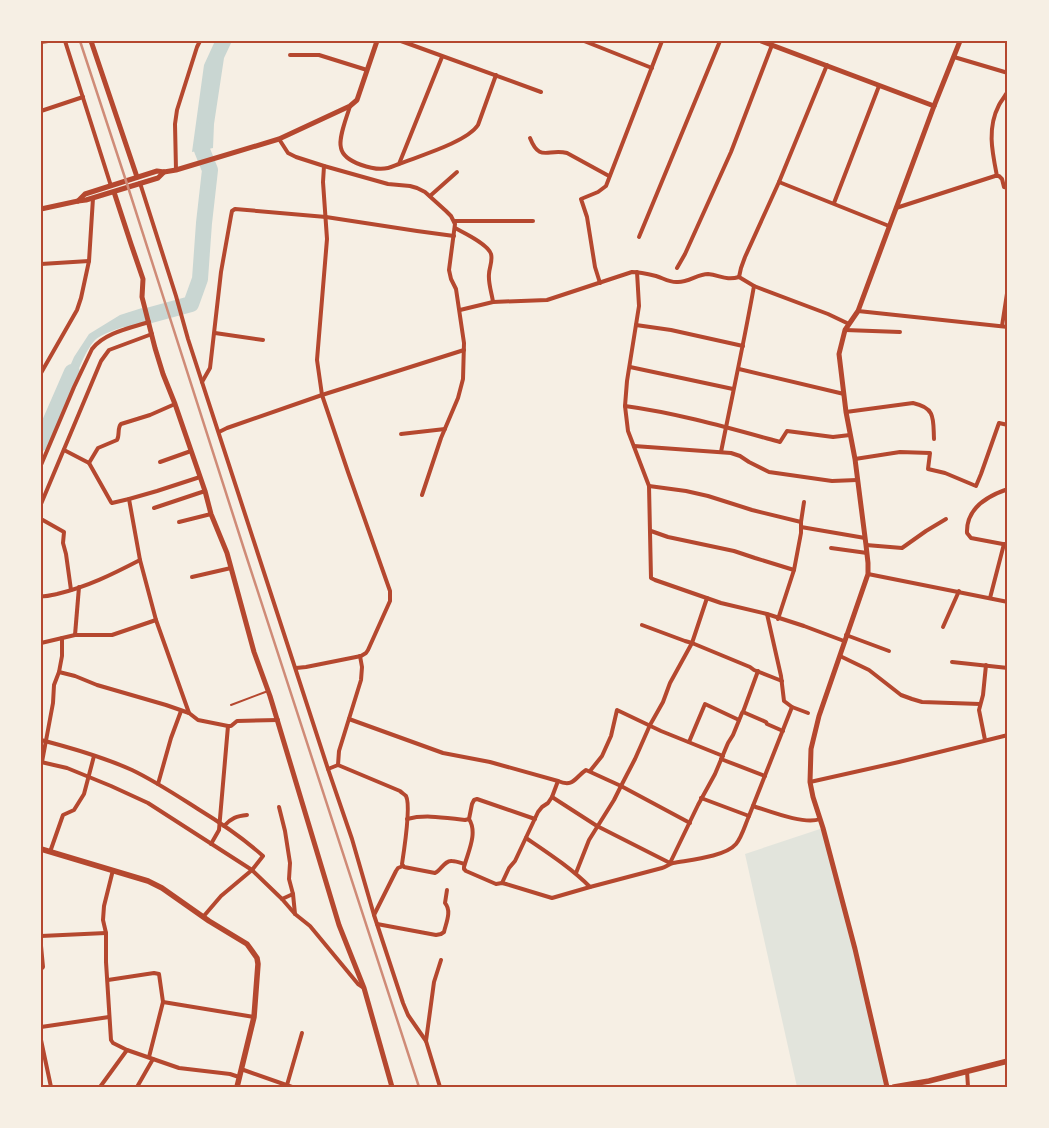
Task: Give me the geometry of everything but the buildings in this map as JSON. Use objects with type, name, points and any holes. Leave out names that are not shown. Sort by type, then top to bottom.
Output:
[{"type":"main road","points":[[41,849],[148,881],[162,888],[203,917],[247,944],[257,958],[258,964],[254,1017],[236,1087]]},
{"type":"main road","points":[[894,1087],[929,1084],[966,1071],[1008,1061]]},
{"type":"street","points":[[41,42],[48,41]]},
{"type":"street","points":[[65,41],[111,186]]},
{"type":"street","points":[[91,41],[137,177]]},
{"type":"street","points":[[176,170],[175,124],[177,110],[200,41]]},
{"type":"street","points":[[78,201],[85,194],[137,177],[157,171],[176,170],[279,139],[350,106],[357,100],[377,41]]},
{"type":"street","points":[[401,41],[541,92]]},
{"type":"street","points":[[584,41],[652,68]]},
{"type":"street","points":[[600,282],[595,267],[587,217],[581,200],[606,186],[662,41]]},
{"type":"street","points":[[639,237],[720,41]]},
{"type":"street","points":[[761,41],[934,106]]},
{"type":"street","points":[[887,1087],[855,950],[813,797],[810,782],[810,760],[819,716],[868,574],[855,459],[842,394],[839,354],[845,330],[858,311],[960,41]]},
{"type":"street","points":[[677,268],[688,248],[731,152],[772,46]]},
{"type":"street","points":[[290,55],[319,55],[366,70]]},
{"type":"street","points":[[399,164],[442,57]]},
{"type":"street","points":[[954,57],[1008,73]]},
{"type":"street","points":[[739,278],[745,257],[779,182],[827,65]]},
{"type":"street","points":[[350,106],[342,137],[341,148],[344,154],[357,163],[377,169],[388,168],[448,144],[474,130],[478,125],[496,75]]},
{"type":"street","points":[[834,203],[879,86]]},
{"type":"street","points":[[997,176],[990,140],[992,124],[999,105],[1006,94]]},
{"type":"street","points":[[41,111],[83,98]]},
{"type":"street","points":[[530,138],[537,151],[543,154],[567,153],[609,178]]},
{"type":"street","points":[[279,139],[288,153],[296,157],[388,184],[410,186],[425,192],[454,221],[455,228],[449,270],[456,289],[460,310],[464,350],[463,379],[458,398],[422,495]]},
{"type":"street","points":[[296,668],[306,668],[366,653],[390,601],[390,592],[322,395],[317,360],[328,239],[323,182],[324,166]]},
{"type":"street","points":[[41,209],[114,192],[158,178],[164,172]]},
{"type":"street","points":[[430,196],[457,172]]},
{"type":"street","points":[[896,208],[997,176],[1002,179],[1004,187],[1008,188]]},
{"type":"street","points":[[779,182],[890,226]]},
{"type":"street","points":[[140,183],[188,339],[352,839],[374,915],[403,1003],[408,1015],[426,1041],[440,1087]]},
{"type":"street","points":[[114,192],[143,280],[142,292],[145,307],[163,374],[175,404],[211,514],[227,553],[254,652],[278,720],[340,925],[364,988],[392,1087]]},
{"type":"street","points":[[41,373],[77,310],[89,261],[93,198]]},
{"type":"street","points":[[202,382],[210,368],[221,272],[232,211],[238,208],[326,217],[454,236]]},
{"type":"street","points":[[454,221],[533,221]]},
{"type":"street","points":[[455,228],[471,237],[491,254],[489,277],[493,302]]},
{"type":"street","points":[[41,264],[89,261]]},
{"type":"street","points":[[460,310],[493,302],[546,300],[632,272],[657,276],[676,283],[704,274],[727,279],[739,278],[754,286],[849,324]]},
{"type":"street","points":[[637,272],[639,302],[625,406],[628,431],[649,486],[651,578],[721,603],[767,614],[844,642]]},
{"type":"street","points":[[721,452],[754,286]]},
{"type":"street","points":[[1002,326],[1008,287]]},
{"type":"street","points":[[858,311],[1008,327]]},
{"type":"street","points":[[41,465],[92,349],[105,337],[149,321]]},
{"type":"street","points":[[636,325],[680,332],[743,346]]},
{"type":"street","points":[[845,330],[900,332]]},
{"type":"street","points":[[214,333],[263,340]]},
{"type":"street","points":[[41,504],[101,361],[111,348],[152,334]]},
{"type":"street","points":[[219,432],[322,395],[464,350]]},
{"type":"street","points":[[630,367],[733,389]]},
{"type":"street","points":[[739,369],[842,394]]},
{"type":"street","points":[[846,412],[913,402],[920,404],[931,412],[933,416],[934,439]]},
{"type":"street","points":[[89,463],[98,448],[117,440],[121,424],[175,404]]},
{"type":"street","points":[[625,406],[726,427],[780,442],[787,431],[833,437],[849,436]]},
{"type":"street","points":[[855,459],[900,452],[930,453],[928,469],[945,473],[976,486],[999,423],[1008,425]]},
{"type":"street","points":[[401,434],[445,429]]},
{"type":"street","points":[[634,446],[731,453],[760,468],[780,474],[832,481],[857,480]]},
{"type":"street","points":[[64,450],[89,463],[109,501],[112,503],[200,477]]},
{"type":"street","points":[[160,462],[191,451]]},
{"type":"street","points":[[649,486],[708,496],[801,522]]},
{"type":"street","points":[[990,598],[1006,544],[971,538],[966,533],[966,526],[973,511],[980,502],[1008,490]]},
{"type":"street","points":[[154,508],[205,492]]},
{"type":"street","points":[[129,499],[140,560],[156,620],[189,714]]},
{"type":"street","points":[[778,618],[794,570],[801,533],[804,502]]},
{"type":"street","points":[[179,522],[211,514]]},
{"type":"street","points":[[41,519],[64,532],[63,543],[71,590]]},
{"type":"street","points":[[866,545],[902,548],[946,519]]},
{"type":"street","points":[[801,527],[865,538]]},
{"type":"street","points":[[651,532],[734,551],[794,570]]},
{"type":"street","points":[[831,548],[867,553]]},
{"type":"street","points":[[41,596],[45,597],[71,590],[103,579],[140,560]]},
{"type":"street","points":[[192,578],[231,568]]},
{"type":"street","points":[[868,574],[1008,602]]},
{"type":"street","points":[[75,635],[79,587]]},
{"type":"street","points":[[943,627],[959,591]]},
{"type":"street","points":[[576,873],[588,840],[614,800],[663,702],[676,670],[692,643],[707,598]]},
{"type":"street","points":[[767,614],[782,682],[784,701],[792,707],[808,712]]},
{"type":"street","points":[[41,643],[75,635],[112,635],[156,620]]},
{"type":"street","points":[[642,625],[692,643],[782,682]]},
{"type":"street","points":[[846,635],[889,651]]},
{"type":"street","points":[[62,638],[62,656],[54,686],[47,742],[42,762],[66,768],[148,803],[252,870],[310,926],[358,984],[364,988]]},
{"type":"street","points":[[338,765],[339,751],[361,680],[362,667],[360,656]]},
{"type":"street","points":[[840,656],[869,670],[901,695],[912,699],[922,702],[980,704]]},
{"type":"street","points":[[952,662],[1008,668]]},
{"type":"street","points":[[985,740],[980,715],[980,704],[986,665]]},
{"type":"street","points":[[535,819],[477,799],[474,800],[469,819],[474,830],[464,864],[466,872],[496,884],[502,883],[552,898],[667,866],[715,774],[743,712],[758,671]]},
{"type":"street","points":[[59,672],[181,711],[198,720],[231,726],[237,722],[278,720]]},
{"type":"street","points":[[689,742],[705,704],[739,720]]},
{"type":"street","points":[[552,797],[597,826],[670,863],[691,860],[729,850],[737,842],[749,816],[792,707]]},
{"type":"street","points":[[590,771],[602,756],[611,736],[617,710],[765,776]]},
{"type":"street","points":[[158,784],[181,711]]},
{"type":"street","points":[[743,712],[783,731]]},
{"type":"street","points":[[349,719],[443,753],[490,762],[564,783],[572,783],[583,772],[586,770],[590,771],[690,823]]},
{"type":"street","points":[[211,844],[219,830],[228,726]]},
{"type":"street","points":[[810,782],[1008,735]]},
{"type":"street","points":[[41,740],[94,756],[131,770],[158,784],[219,822],[263,856],[252,870],[221,896],[203,917]]},
{"type":"street","points":[[50,852],[63,815],[74,810],[84,794],[94,756]]},
{"type":"street","points":[[328,768],[338,765],[402,792],[407,797],[407,819],[402,866]]},
{"type":"street","points":[[502,883],[509,868],[515,861],[539,810],[552,797],[558,781]]},
{"type":"street","points":[[701,798],[749,816]]},
{"type":"street","points":[[753,806],[776,814],[800,819],[820,819]]},
{"type":"street","points":[[279,807],[285,831],[290,863],[289,879],[296,914]]},
{"type":"street","points":[[224,826],[235,817],[247,815]]},
{"type":"street","points":[[407,819],[418,816],[469,819]]},
{"type":"street","points":[[526,838],[576,873],[590,887]]},
{"type":"street","points":[[374,915],[398,868],[402,866],[435,872],[439,871],[451,860],[464,864]]},
{"type":"street","points":[[113,870],[104,906],[103,920],[106,933],[111,1040],[127,1050],[186,1070],[230,1074],[239,1077]]},
{"type":"street","points":[[377,924],[436,935],[441,934],[444,932],[449,910],[445,903],[447,890]]},
{"type":"street","points":[[282,898],[293,894]]},
{"type":"street","points":[[41,936],[106,933]]},
{"type":"street","points":[[41,946],[43,961],[43,968],[41,969]]},
{"type":"street","points":[[426,1041],[434,982],[441,960]]},
{"type":"street","points":[[108,980],[158,974],[159,976],[163,1002],[151,1058],[137,1087]]},
{"type":"street","points":[[163,1002],[254,1017]]},
{"type":"street","points":[[41,1027],[109,1017]]},
{"type":"street","points":[[287,1085],[302,1033]]},
{"type":"street","points":[[41,1040],[52,1087]]},
{"type":"street","points":[[100,1087],[127,1050]]},
{"type":"street","points":[[241,1069],[292,1087]]},
{"type":"street","points":[[966,1071],[968,1087]]},
{"type":"lane","points":[[231,705],[268,691]]},
{"type":"shaded area","points":[[215,41],[232,41],[224,58],[214,124],[213,148],[192,152],[204,65]]},
{"type":"shaded area","points":[[142,308],[146,320],[112,331],[95,340],[84,358],[69,392],[60,389],[74,357],[89,334],[120,315]]},
{"type":"shaded area","points":[[823,828],[887,1087],[797,1087],[745,854]]},
{"type":"waterway","points":[[129,321],[191,304],[200,279],[210,170],[202,150],[205,130]]},
{"type":"waterway","points":[[41,443],[72,372]]},
{"type":"railway","points":[[80,41],[419,1087]]}]
